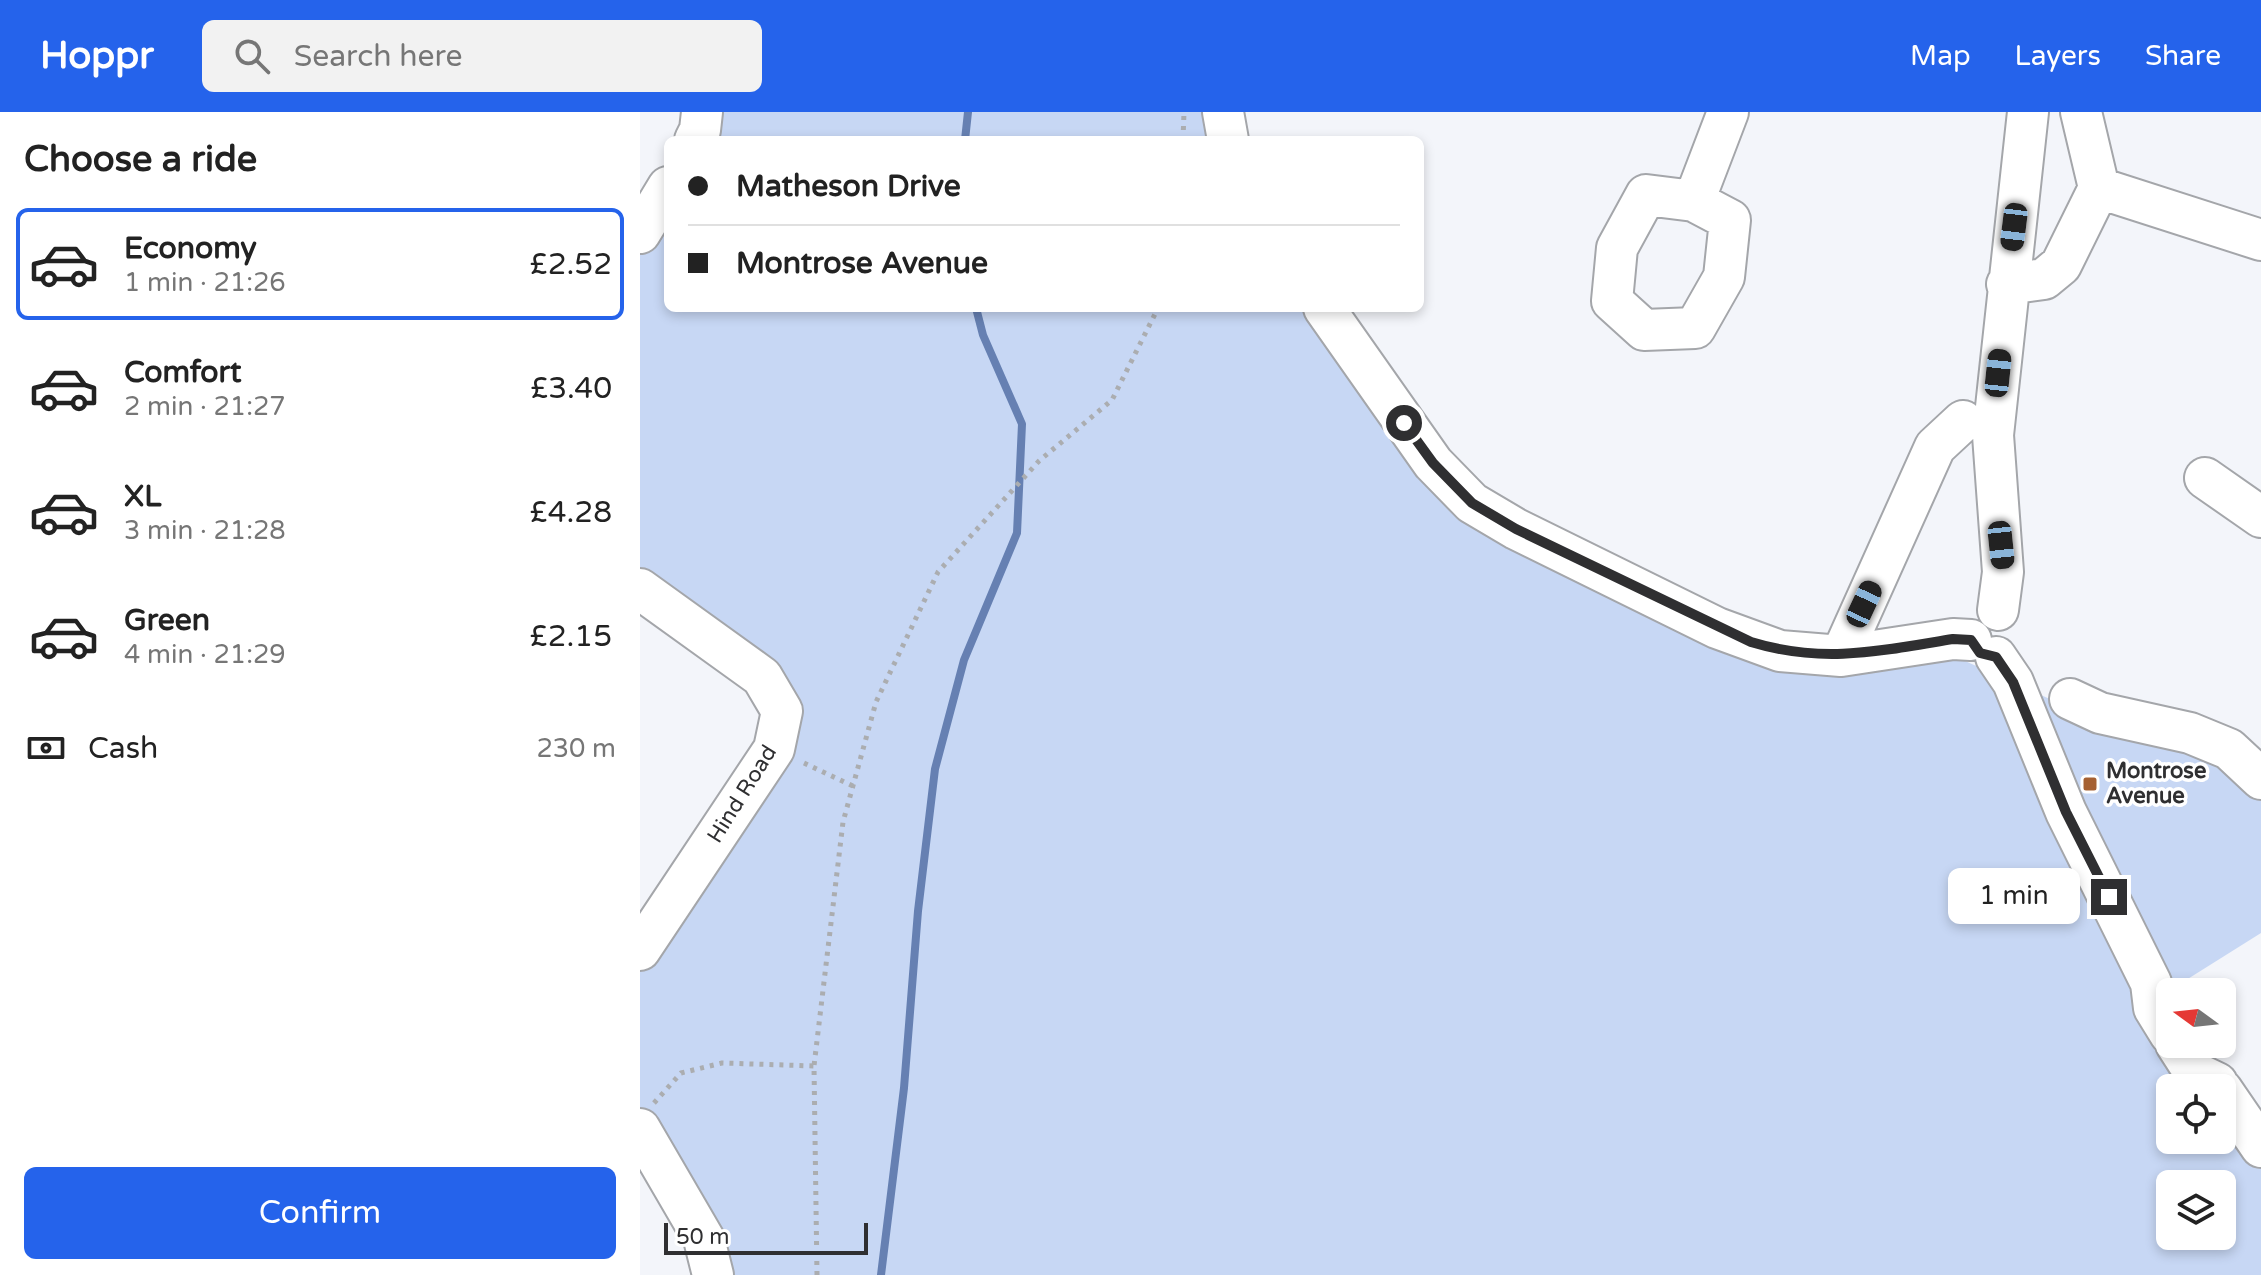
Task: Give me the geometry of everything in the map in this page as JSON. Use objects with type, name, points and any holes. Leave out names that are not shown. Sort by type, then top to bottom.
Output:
[{"type":"street","points":[[697,136],[702,112]]},
{"type":"street","points":[[1223,112],[1227,136]]},
{"type":"street","points":[[1694,201],[1728,112]]},
{"type":"street","points":[[2028,112],[1993,435],[2003,572],[1998,610],[1983,612],[1972,624],[2018,673],[2066,812],[2156,979]]},
{"type":"street","points":[[2007,284],[2044,279],[2061,265],[2099,188],[2081,112]]},
{"type":"street","points":[[2099,188],[2261,240]]},
{"type":"street","points":[[1327,312],[1433,463],[1472,503],[1516,529],[1717,628],[1780,651],[1841,656],[1953,639],[2100,713],[2190,733],[2229,749],[2261,779]]},
{"type":"street","points":[[1841,656],[1935,447],[1963,421]]},
{"type":"street","points":[[2205,478],[2261,517]]},
{"type":"street","name":"Hind Road","points":[[640,589],[762,677],[782,711],[774,749],[640,950]]},
{"type":"street","points":[[2185,1058],[2197,1074]]},
{"type":"street","points":[[2236,1110],[2261,1147]]},
{"type":"street","points":[[646,1136],[704,1239],[713,1275]]},
{"type":"path","points":[[1183,136],[1184,112]]},
{"type":"path","points":[[817,1275],[814,1066],[843,822],[876,702],[938,572],[1035,465],[1112,400],[1156,312]]},
{"type":"path","points":[[774,749],[853,786]]},
{"type":"path","points":[[646,1136],[681,1073],[722,1063],[814,1066]]},
{"type":"shaded area","points":[[701,112],[1224,112],[1228,136],[692,136]]},
{"type":"shaded area","points":[[664,192],[664,312],[1334,312],[1472,503],[1807,655],[1954,656],[2094,719],[2229,749],[2261,789],[2261,933],[2189,978],[2156,978],[2156,1058],[2197,1058],[2207,1074],[2156,1074],[2156,1154],[2236,1154],[2236,1119],[2261,1159],[2261,1275],[710,1275],[640,1133],[640,950],[782,711],[640,589],[640,233]]},
{"type":"waterway","points":[[965,136],[968,112]]},
{"type":"waterway","points":[[881,1275],[904,1088],[918,911],[935,769],[964,660],[1017,533],[1022,424],[983,335],[977,312]]},
{"type":"place","name":"Montrose Avenue","points":[[2090,784]]},
{"type":"route","points":[[1404,423],[1433,463],[1472,503],[1516,529],[1751,642],[1780,651],[1841,656],[1953,639],[1971,640],[1980,653],[1996,657],[2013,682],[2066,812],[2109,897]]}]
